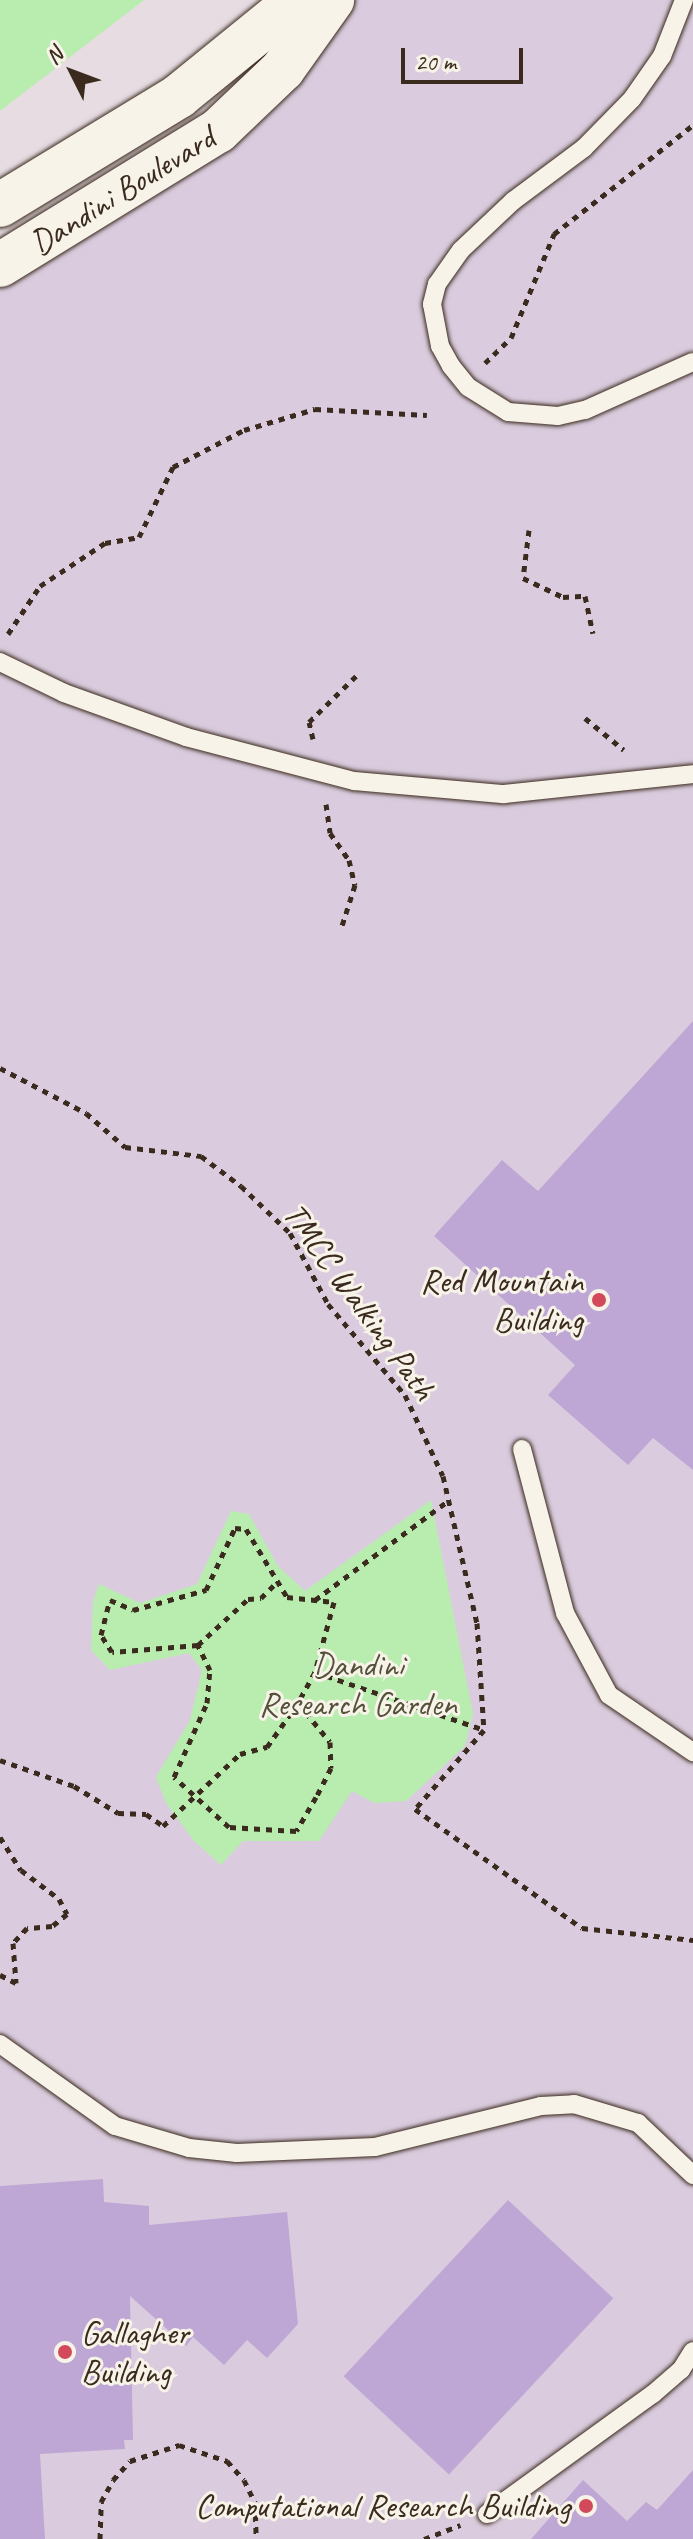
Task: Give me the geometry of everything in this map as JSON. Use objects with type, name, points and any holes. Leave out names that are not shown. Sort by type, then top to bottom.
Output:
[{"type":"main road","name":"Dandini Boulevard","points":[[0,205],[179,96],[297,0]]},
{"type":"main road","name":"Dandini Boulevard","points":[[0,265],[130,190],[218,131],[283,69],[332,0]]},
{"type":"lane","points":[[684,0],[662,56],[632,99],[584,148],[513,201],[461,250],[437,284],[432,304],[440,346],[451,366],[468,387],[508,412],[558,416],[585,410],[693,362]]},
{"type":"lane","points":[[0,662],[64,693],[186,737],[354,781],[504,794],[693,774]]},
{"type":"lane","points":[[522,1449],[565,1613],[609,1695],[693,1752]]},
{"type":"lane","points":[[0,2044],[115,2126],[189,2148],[237,2153],[375,2147],[541,2106],[574,2104],[638,2123],[693,2175]]},
{"type":"lane","points":[[487,2514],[653,2394],[681,2370],[693,2351]]},
{"type":"path","points":[[485,364],[511,338],[554,234],[587,203],[693,125]]},
{"type":"path","points":[[1,644],[40,586],[105,543],[139,537],[173,467],[244,430],[315,409],[427,415]]},
{"type":"path","points":[[529,530],[523,578],[563,597],[585,596],[593,633]]},
{"type":"path","points":[[585,718],[630,756]]},
{"type":"path","name":"TMCC Walking Path","points":[[0,1068],[86,1113],[125,1147],[201,1156],[241,1186],[290,1233],[328,1304],[405,1395],[443,1476],[477,1623],[484,1730]]},
{"type":"path","points":[[314,1601],[449,1500]]},
{"type":"path","points":[[0,1760],[74,1786],[118,1813],[146,1814],[163,1826],[240,1754],[267,1747],[315,1672],[334,1602],[287,1597],[246,1529],[235,1528],[206,1590],[133,1610],[110,1600],[101,1635],[112,1652],[198,1645],[248,1599],[261,1598],[277,1582]]},
{"type":"path","points":[[198,1645],[210,1670],[207,1703],[174,1777],[229,1827],[296,1831],[331,1768],[330,1742],[298,1703]]},
{"type":"path","points":[[315,1672],[484,1730],[415,1809],[582,1928],[693,1940]]},
{"type":"path","points":[[0,1837],[21,1870],[59,1899],[67,1914],[52,1926],[27,1928],[13,1943],[16,1983],[0,1975]]},
{"type":"path","points":[[100,2539],[101,2502],[113,2480],[130,2461],[179,2445],[204,2449],[227,2461],[244,2480],[255,2503],[256,2539]]},
{"type":"path","points":[[424,2539],[487,2514]]},
{"type":"shaded area","points":[[337,0],[693,0],[693,2539],[0,2539],[0,272],[176,166]]},
{"type":"green space","points":[[0,0],[144,0],[0,111]]},
{"type":"green space","name":"Dandini Research Garden","points":[[431,1500],[473,1714],[465,1746],[406,1801],[374,1803],[352,1791],[319,1841],[243,1841],[221,1865],[194,1841],[166,1803],[156,1777],[190,1720],[202,1670],[189,1653],[110,1670],[91,1650],[93,1602],[99,1584],[140,1603],[197,1584],[231,1511],[249,1514],[278,1566],[305,1591]]},
{"type":"building","name":"Red Mountain Building","points":[[693,1021],[693,1470],[653,1438],[628,1465],[548,1395],[575,1365],[434,1236],[502,1160],[538,1191]]},
{"type":"building","name":"Gallagher Building","points":[[103,2179],[104,2202],[149,2206],[149,2225],[287,2212],[298,2324],[267,2358],[247,2340],[224,2365],[193,2337],[186,2346],[130,2296],[133,2440],[124,2440],[125,2449],[40,2454],[45,2539],[0,2539],[0,2186]]},
{"type":"building","points":[[508,2200],[613,2298],[449,2474],[344,2376]]},
{"type":"building","name":"Computational Research Building","points":[[693,2470],[693,2539],[531,2539],[583,2480],[627,2521],[646,2502],[657,2510]]},
{"type":"place","name":"Red Mountain Building","points":[[599,1300]]},
{"type":"place","name":"Gallagher Building","points":[[65,2352]]},
{"type":"place","name":"Computational Research Building","points":[[586,2506]]}]
